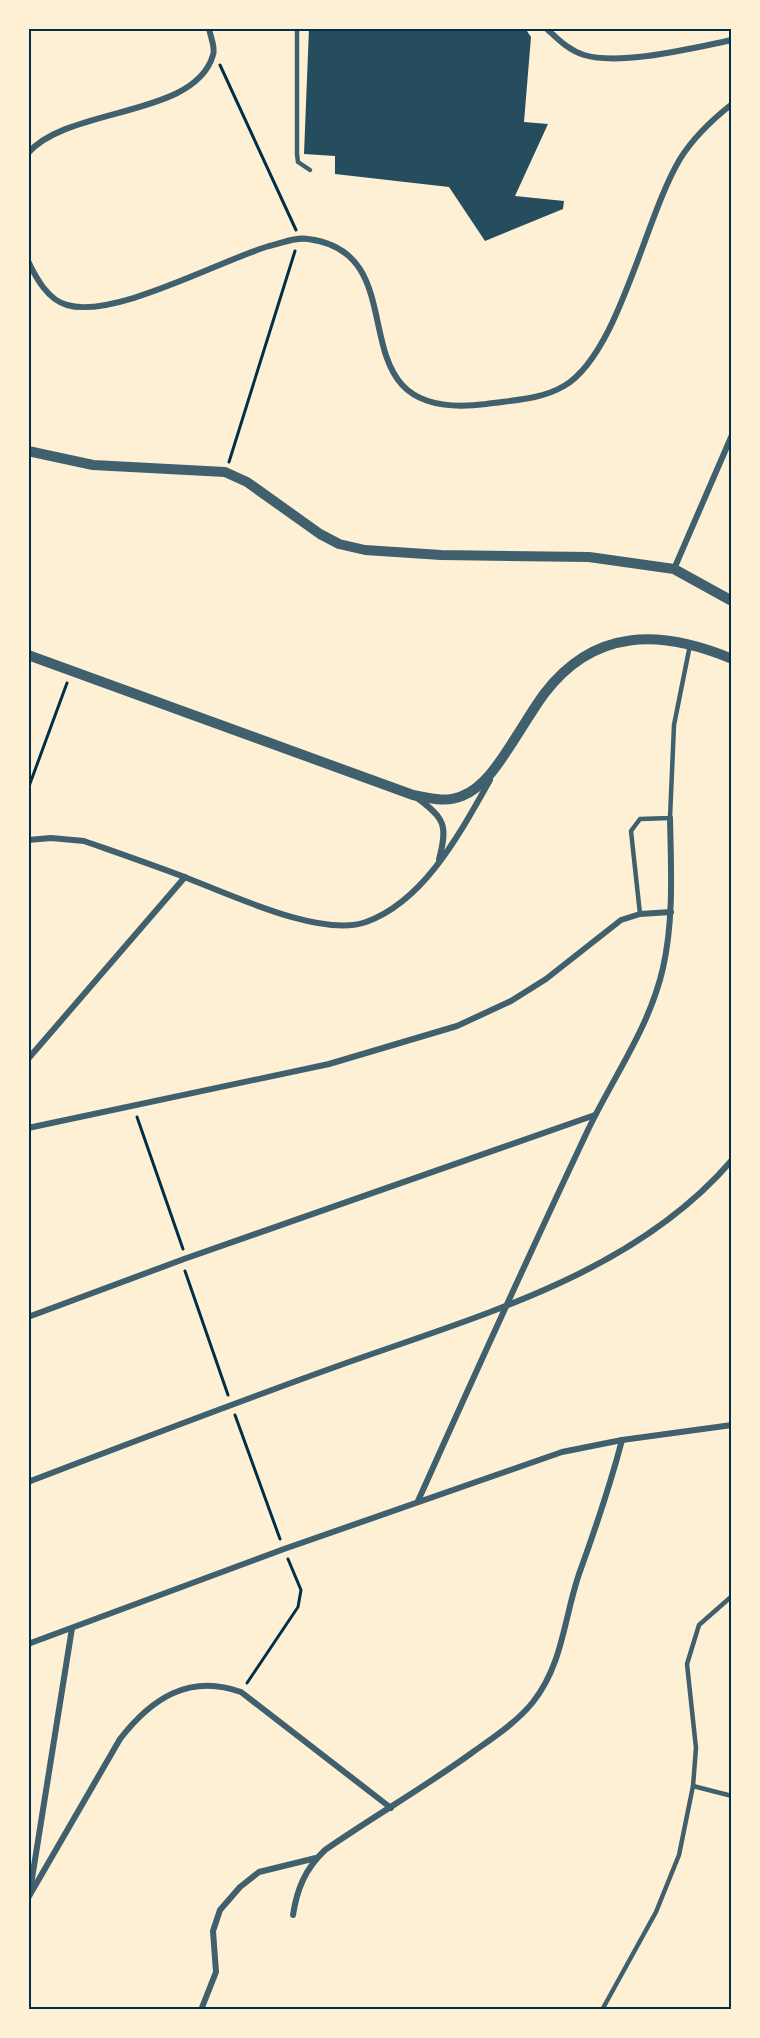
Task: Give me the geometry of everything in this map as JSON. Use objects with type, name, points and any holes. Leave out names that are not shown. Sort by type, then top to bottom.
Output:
[{"type":"street","points":[[28,153],[61,131],[168,96],[195,82],[207,69],[214,53],[209,28]]},
{"type":"street","points":[[546,28],[568,48],[584,55],[606,58],[686,50],[732,40]]},
{"type":"street","points":[[28,261],[44,288],[54,299],[66,305],[84,308],[140,296],[259,249],[300,238],[324,241],[354,260],[365,275],[374,302],[382,350],[389,369],[401,386],[421,399],[438,405],[479,404],[544,396],[566,385],[594,356],[611,325],[659,201],[680,158],[700,134],[732,104]]},
{"type":"street","points":[[674,569],[732,435]]},
{"type":"street","points":[[28,451],[93,465],[225,472],[247,482],[320,534],[339,544],[365,550],[441,555],[589,557],[674,569],[732,600]]},
{"type":"street","points":[[28,840],[51,838],[84,841],[284,914],[334,926],[352,926],[369,921],[401,901],[438,866],[501,760],[544,694],[589,652],[633,638],[690,645],[732,659]]},
{"type":"street","points":[[28,655],[413,795],[439,800],[461,797],[471,792],[501,760]]},
{"type":"street","points":[[413,795],[435,811],[442,823],[443,844],[438,866]]},
{"type":"street","points":[[418,1501],[595,1115],[632,1050],[652,1007],[663,967],[671,912],[670,818]]},
{"type":"street","points":[[28,1059],[185,877]]},
{"type":"street","points":[[28,1128],[329,1064],[457,1026],[511,1001],[546,979],[621,920],[640,914],[671,912]]},
{"type":"street","points":[[28,1317],[184,1259],[595,1115]]},
{"type":"street","points":[[28,1482],[231,1405],[505,1307],[583,1271],[656,1229],[706,1189],[732,1160]]},
{"type":"street","points":[[28,1644],[418,1501],[562,1452],[622,1440],[732,1425]]},
{"type":"street","points":[[293,1915],[296,1891],[316,1858],[513,1721],[532,1703],[548,1680],[558,1657],[579,1575],[606,1499],[622,1440]]},
{"type":"street","points":[[29,1897],[72,1628]]},
{"type":"street","points":[[29,1897],[120,1739],[134,1720],[161,1699],[201,1685],[221,1685],[241,1692],[391,1808]]},
{"type":"street","points":[[201,2010],[216,1972],[213,1931],[220,1910],[248,1879],[260,1872],[316,1858]]},
{"type":"lane","points":[[271,28],[284,28]]},
{"type":"lane","points":[[297,28],[297,154],[298,162],[310,170]]},
{"type":"lane","points":[[640,914],[631,831],[640,819],[670,818],[674,725],[690,645]]},
{"type":"lane","points":[[602,2010],[656,1912],[678,1855],[693,1786],[696,1748],[687,1664],[699,1625],[732,1596]]},
{"type":"lane","points":[[693,1786],[732,1796]]},
{"type":"path","points":[[28,789],[71,670]]},
{"type":"building","points":[[309,28],[525,28],[531,37],[524,122],[548,124],[515,196],[564,201],[563,209],[485,241],[449,187],[335,174],[335,156],[304,154]]}]
